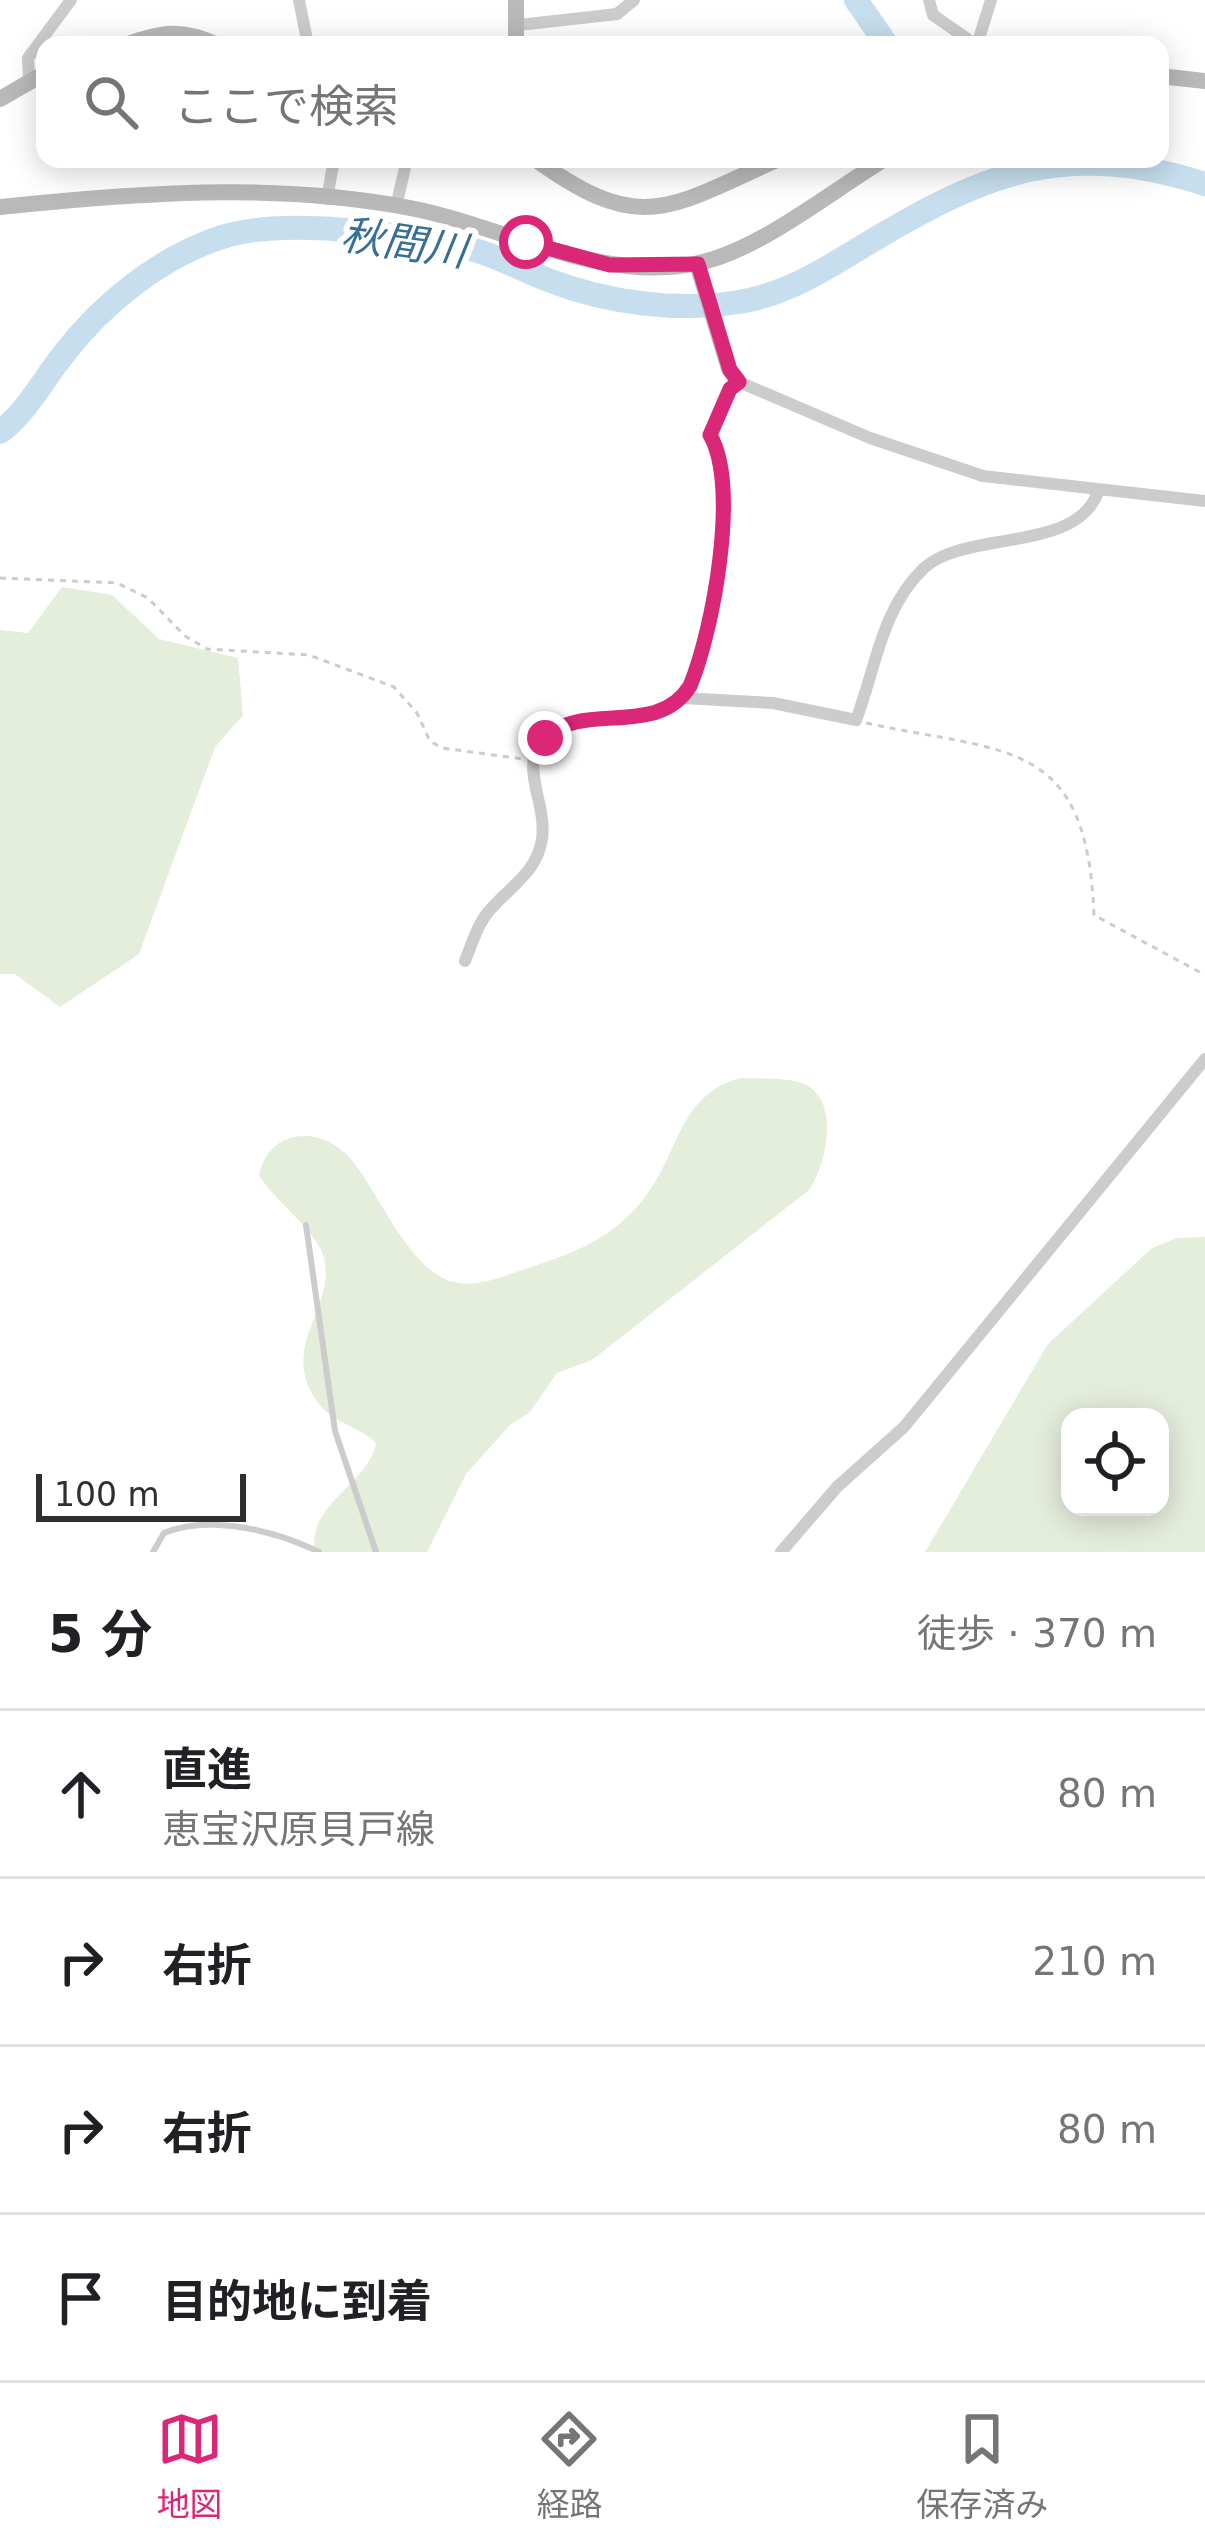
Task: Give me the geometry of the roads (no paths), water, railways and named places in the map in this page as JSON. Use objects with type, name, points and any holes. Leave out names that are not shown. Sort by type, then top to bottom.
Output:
[{"type":"main road","points":[[516,0],[517,36]]},
{"type":"main road","points":[[150,36],[165,31],[198,36]]},
{"type":"main road","points":[[0,99],[36,77]]},
{"type":"main road","points":[[1169,77],[1205,81]]},
{"type":"main road","points":[[550,168],[603,201],[652,211],[757,168]]},
{"type":"main road","points":[[0,206],[206,191],[328,199],[396,207],[610,265],[698,264],[734,251],[870,168]]},
{"type":"main road","points":[[698,264],[739,382]]},
{"type":"street","points":[[299,0],[306,36]]},
{"type":"street","points":[[519,26],[616,14],[634,0]]},
{"type":"street","points":[[929,0],[933,15],[963,36]]},
{"type":"street","points":[[979,36],[991,0]]},
{"type":"street","points":[[43,36],[67,1]]},
{"type":"street","points":[[36,46],[28,58],[36,74]]},
{"type":"street","points":[[328,199],[333,168]]},
{"type":"street","points":[[396,207],[405,168]]},
{"type":"street","points":[[683,698],[698,666],[718,579],[721,454],[710,435],[730,389],[739,382],[870,438],[983,476],[1205,500]]},
{"type":"street","points":[[465,961],[485,916],[531,869],[541,845],[531,761],[545,738],[563,725],[643,715],[683,698],[772,703],[856,721],[887,620],[923,569],[949,552],[1059,526],[1088,508],[1098,492]]},
{"type":"street","points":[[781,1552],[837,1487],[904,1427],[1205,1059]]},
{"type":"lane","points":[[306,1225],[335,1431],[376,1552]]},
{"type":"lane","points":[[153,1552],[164,1533],[202,1526],[272,1534],[319,1552]]},
{"type":"waterway","points":[[856,0],[881,36]]},
{"type":"waterway","name":"秋間川","points":[[0,432],[26,406],[78,336],[114,301],[176,257],[222,237],[309,228],[409,238],[477,251],[596,295],[643,304],[716,305],[791,286],[953,197],[1043,168]]},
{"type":"waterway","name":"秋間川","points":[[1134,168],[1205,184]]}]
